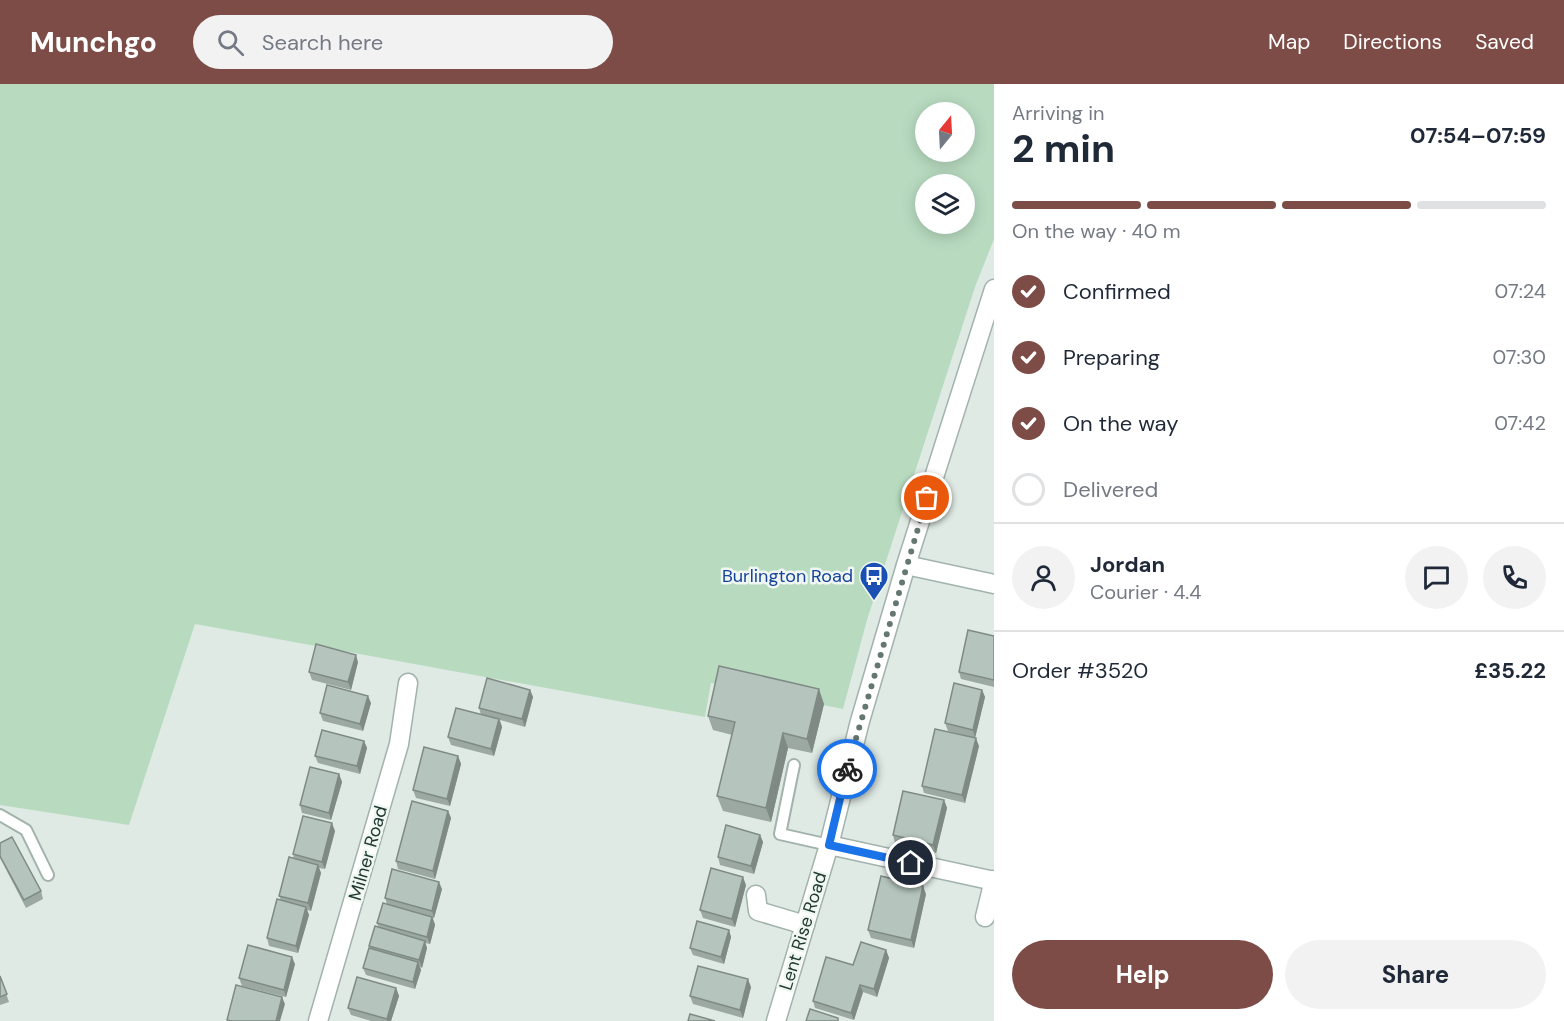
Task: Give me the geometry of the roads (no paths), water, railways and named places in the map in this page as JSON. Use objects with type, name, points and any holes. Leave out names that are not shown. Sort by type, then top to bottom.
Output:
[{"type":"street","name":"Lent Rise Road","points":[[776,1021],[829,845],[860,721],[906,565],[994,289]]},
{"type":"street","points":[[906,565],[994,584]]},
{"type":"street","name":"Milner Road","points":[[318,1021],[399,744],[408,683]]},
{"type":"street","points":[[829,845],[994,881],[985,917]]},
{"type":"street","points":[[754,909],[805,925]]},
{"type":"lane","points":[[794,765],[780,834],[829,845]]},
{"type":"lane","points":[[0,815],[26,830],[48,875]]},
{"type":"place","name":"Burlington Road","points":[[874,602]]}]
